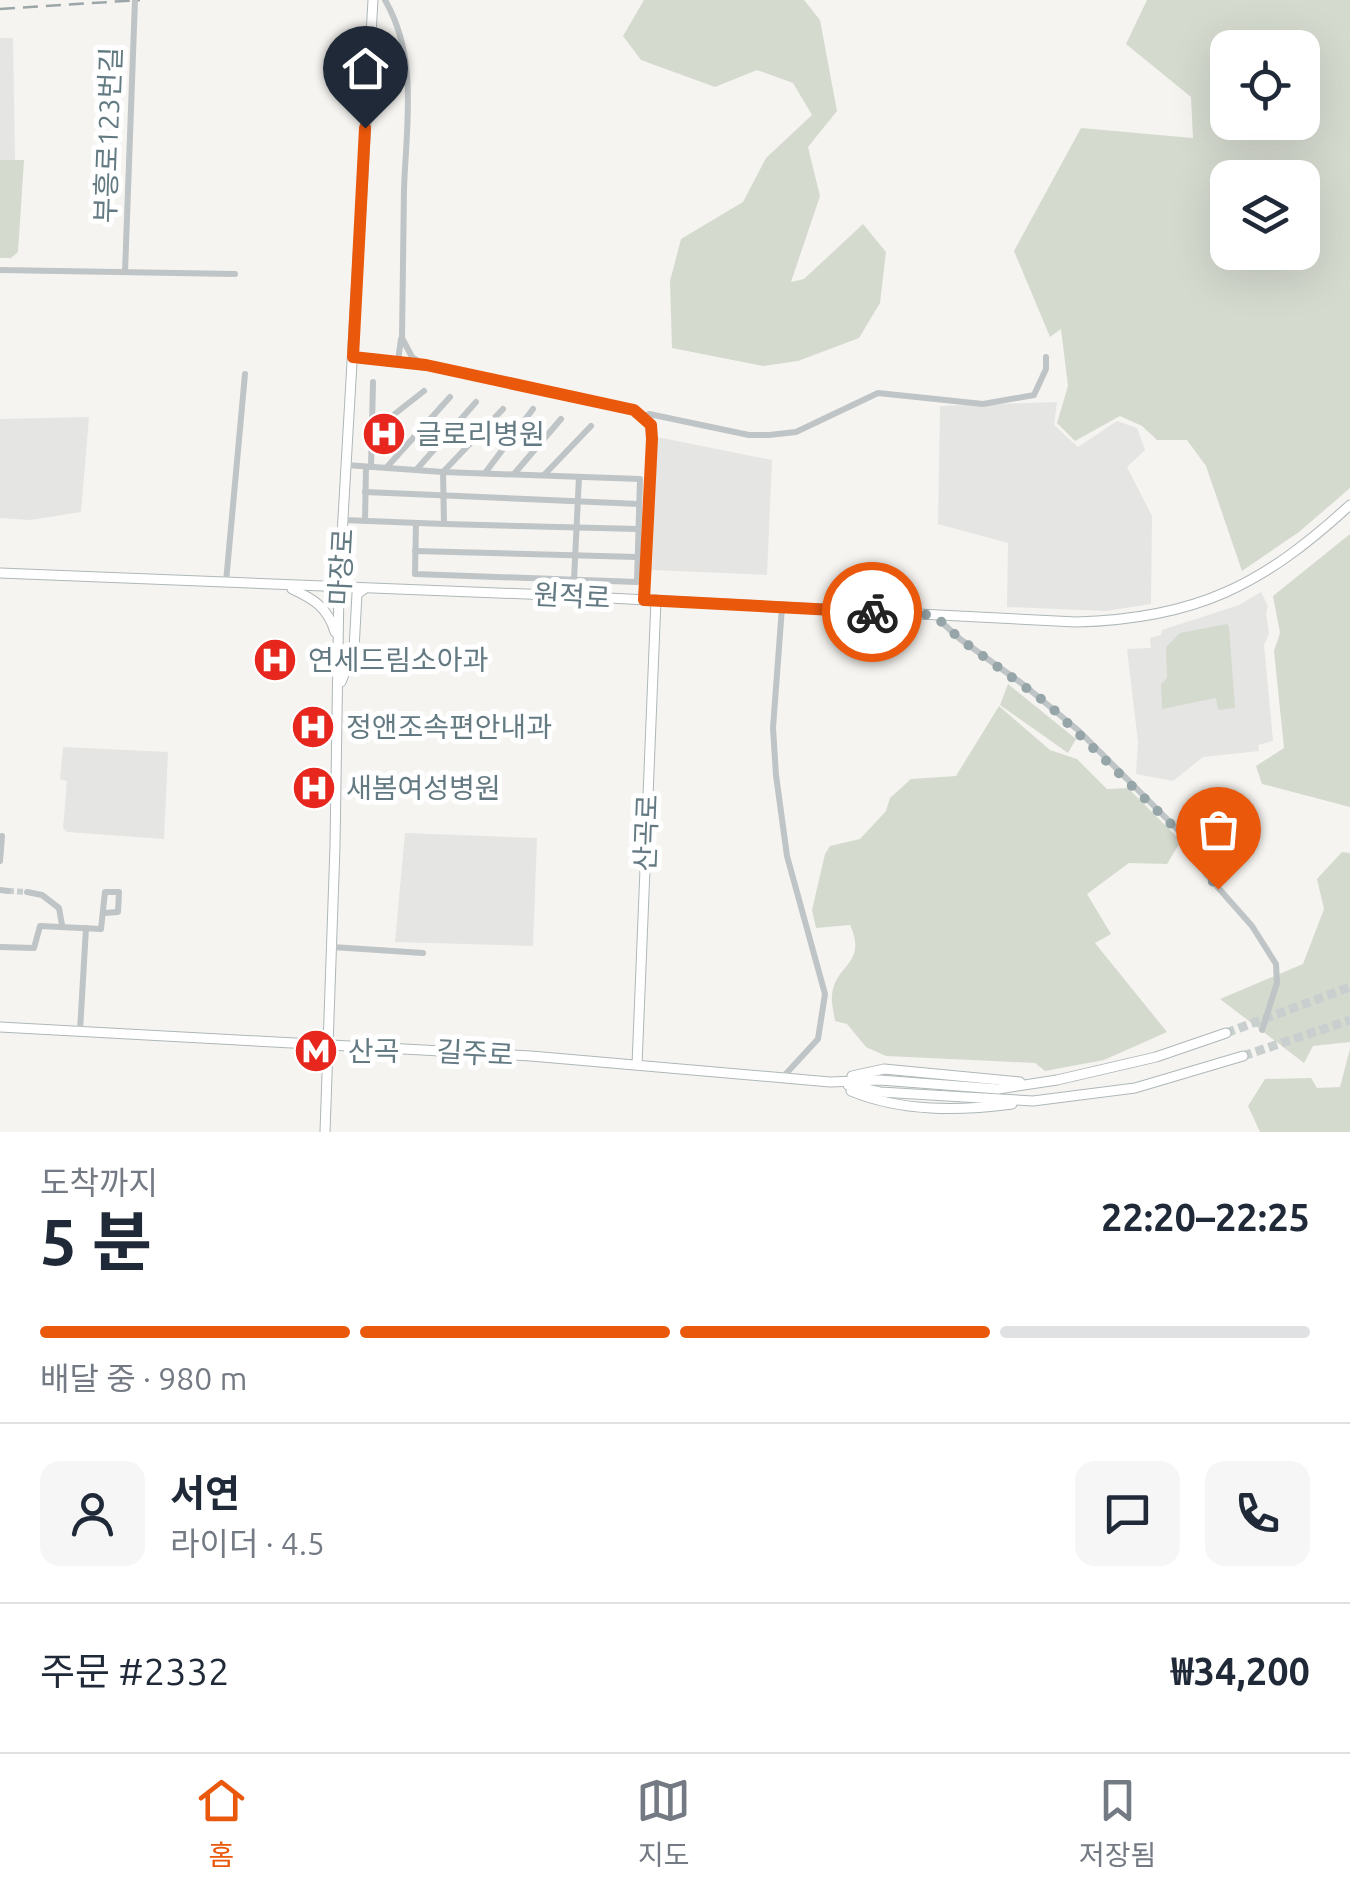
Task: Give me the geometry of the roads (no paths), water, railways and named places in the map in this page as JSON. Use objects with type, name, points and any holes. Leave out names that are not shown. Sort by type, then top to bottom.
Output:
[{"type":"main road","name":"마장로","points":[[325,1132],[339,587],[374,0]]},
{"type":"main road","points":[[353,357],[426,365]]},
{"type":"main road","name":"원적로","points":[[0,574],[1118,621],[1167,613],[1218,598],[1260,578],[1350,505]]},
{"type":"main road","points":[[285,586],[320,604],[330,617],[338,642]]},
{"type":"main road","points":[[338,687],[354,649],[357,594],[366,588]]},
{"type":"main road","name":"산곡로","points":[[637,1066],[650,600]]},
{"type":"main road","name":"길주로","points":[[0,1027],[637,1066],[830,1082]]},
{"type":"main road","points":[[830,1082],[884,1069],[1036,1083],[1156,1056],[1226,1033]]},
{"type":"main road","points":[[830,1082],[878,1102],[964,1110],[1135,1088],[1242,1056]]},
{"type":"street","name":"부흥로123번길","points":[[125,272],[135,0]]},
{"type":"street","points":[[384,0],[402,48],[410,97],[398,361]]},
{"type":"street","points":[[0,270],[235,274]]},
{"type":"street","points":[[402,338],[412,357],[426,365],[634,410],[644,416],[651,425],[652,439],[650,600]]},
{"type":"street","points":[[644,416],[769,436],[796,432],[878,392],[983,404],[1019,400],[1034,395],[1046,369],[1046,357]]},
{"type":"street","points":[[226,582],[245,374]]},
{"type":"street","points":[[365,521],[373,382]]},
{"type":"street","points":[[372,432],[424,391]]},
{"type":"street","points":[[386,468],[450,397]]},
{"type":"street","points":[[416,470],[476,402]]},
{"type":"street","points":[[444,524],[443,472],[503,409]]},
{"type":"street","points":[[484,474],[533,409]]},
{"type":"street","points":[[513,475],[562,418]]},
{"type":"street","points":[[543,476],[591,426]]},
{"type":"street","points":[[346,465],[640,479],[637,582],[414,574],[416,522]]},
{"type":"street","points":[[574,580],[579,477]]},
{"type":"street","points":[[366,492],[639,504]]},
{"type":"street","points":[[343,520],[638,529]]},
{"type":"street","points":[[415,551],[638,557]]},
{"type":"street","points":[[782,607],[773,728],[786,856],[825,994],[818,1039],[782,1078]]},
{"type":"street","points":[[934,615],[1079,731],[1178,831],[1206,874],[1252,926],[1276,964],[1278,982],[1262,1030]]},
{"type":"street","points":[[0,861],[2,836]]},
{"type":"street","points":[[28,892],[42,895],[59,908],[62,925]]},
{"type":"street","points":[[0,947],[34,948],[40,926],[101,929],[104,912]]},
{"type":"street","points":[[80,1031],[86,928]]},
{"type":"street","points":[[332,948],[423,953]]},
{"type":"tunnel","points":[[8,891],[27,892]]},
{"type":"tunnel","points":[[1226,1033],[1350,987]]},
{"type":"tunnel","points":[[1243,1056],[1350,1020]]},
{"type":"railway","points":[[0,9],[140,0]]},
{"type":"place","name":"글로리병원","points":[[384,434]]},
{"type":"place","name":"연세드림소아과","points":[[275,660]]},
{"type":"place","name":"정앤조속편안내과","points":[[313,727]]},
{"type":"place","name":"새봄여성병원","points":[[314,788]]},
{"type":"place","name":"산곡","points":[[316,1051]]}]
